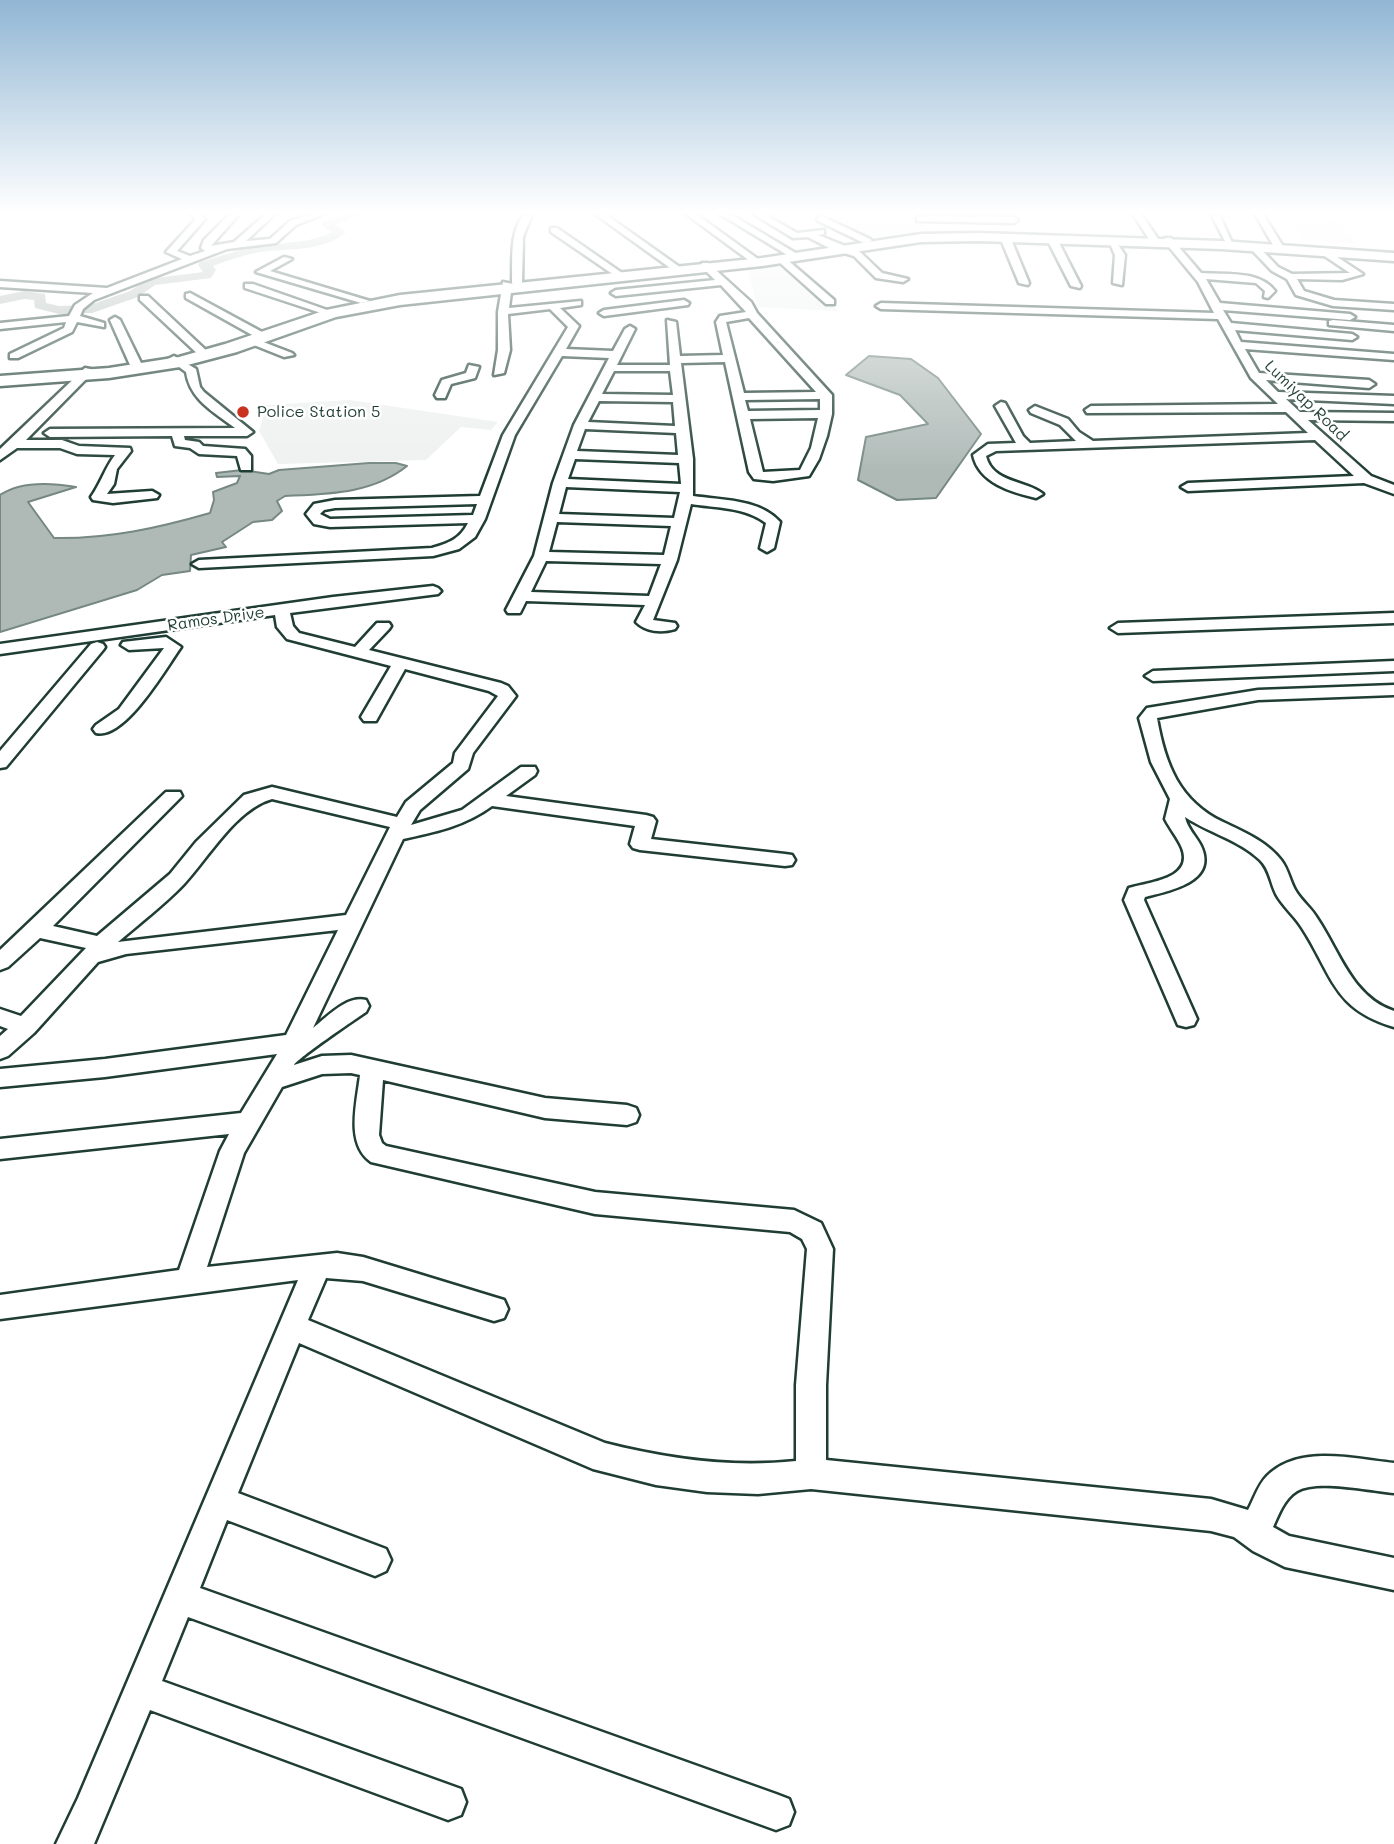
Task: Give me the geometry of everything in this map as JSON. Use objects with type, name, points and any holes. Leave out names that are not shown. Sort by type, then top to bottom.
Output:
[{"type":"highway","points":[[256,338],[325,311],[374,300]]},
{"type":"highway","points":[[0,378],[87,372],[177,360],[332,313],[405,300]]},
{"type":"highway","points":[[87,372],[177,360]]},
{"type":"street","points":[[22,377],[11,351],[66,332],[76,313],[88,300]]},
{"type":"street","points":[[146,300],[203,354]]},
{"type":"street","points":[[196,300],[288,355]]},
{"type":"street","points":[[292,300],[325,311]]},
{"type":"street","points":[[460,367],[499,369],[504,350],[503,312],[506,300]]},
{"type":"street","points":[[604,313],[684,303],[682,300]]},
{"type":"street","points":[[743,300],[752,314],[826,395],[826,414],[807,471],[768,478],[759,476],[756,472],[722,320],[752,314]]},
{"type":"street","name":"Lumiyap Road","points":[[1212,300],[1255,376],[1366,479],[1394,490]]},
{"type":"street","points":[[1327,300],[1333,303],[1394,307]]},
{"type":"street","points":[[1374,300],[1382,306]]},
{"type":"street","points":[[503,312],[577,303]]},
{"type":"street","points":[[199,564],[433,552],[461,543],[468,537],[478,519],[517,419],[574,326],[552,306]]},
{"type":"street","points":[[881,306],[1394,321]]},
{"type":"street","points":[[32,310],[76,313],[100,324]]},
{"type":"street","points":[[0,326],[76,313]]},
{"type":"street","points":[[1221,315],[1394,328]]},
{"type":"street","points":[[1221,315],[1394,340]]},
{"type":"street","points":[[115,320],[136,365]]},
{"type":"street","points":[[668,626],[654,626],[643,622],[655,601],[670,560],[688,493],[687,459],[671,322]]},
{"type":"street","points":[[514,610],[541,556],[560,483],[580,425],[630,329]]},
{"type":"street","points":[[1240,350],[1394,357]]},
{"type":"street","points":[[1240,350],[1394,369]]},
{"type":"street","points":[[559,352],[616,355]]},
{"type":"street","points":[[608,368],[730,358]]},
{"type":"street","points":[[26,434],[247,432],[200,395],[194,387],[192,371],[177,360]]},
{"type":"street","points":[[441,394],[446,382],[471,376],[473,367]]},
{"type":"street","points":[[0,456],[26,434],[87,372]]},
{"type":"street","points":[[1255,376],[1369,384]]},
{"type":"street","points":[[740,397],[826,395]]},
{"type":"street","points":[[1275,395],[1394,400]]},
{"type":"street","points":[[593,397],[680,399]]},
{"type":"street","points":[[1001,406],[1018,438],[1027,447]]},
{"type":"street","points":[[1091,410],[1293,412],[1394,417]]},
{"type":"street","points":[[1035,411],[1064,422],[1075,435],[1088,443]]},
{"type":"street","points":[[744,415],[826,414]]},
{"type":"street","points":[[580,425],[684,430]]},
{"type":"street","points":[[181,432],[177,441],[194,445],[199,450],[242,453],[246,467]]},
{"type":"street","points":[[1036,494],[994,476],[984,469],[979,455],[986,449],[1088,443],[1318,436]]},
{"type":"street","points":[[15,444],[62,444],[77,450],[125,450],[111,469],[107,484],[98,496],[113,499],[152,495]]},
{"type":"street","points":[[569,455],[687,459]]},
{"type":"street","points":[[1188,487],[1366,479]]},
{"type":"street","points":[[560,483],[688,493],[746,509],[766,516],[773,522],[767,548]]},
{"type":"street","points":[[478,519],[330,523],[319,521],[313,514],[319,507],[335,504],[484,500]]},
{"type":"street","points":[[551,518],[680,522]]},
{"type":"street","points":[[541,556],[670,560]]},
{"type":"street","name":"Ramos Drive","points":[[0,649],[433,591]]},
{"type":"street","points":[[521,596],[655,601]]},
{"type":"street","points":[[188,1283],[232,1151],[291,1048],[398,829],[413,807],[462,765],[464,753],[507,696],[495,687],[293,636],[285,627],[282,610]]},
{"type":"street","points":[[1118,628],[1394,618]]},
{"type":"street","points":[[359,652],[383,626]]},
{"type":"street","points":[[62,641],[78,646],[97,647],[158,642],[170,643],[173,648],[125,713],[102,729]]},
{"type":"street","points":[[0,763],[97,647]]},
{"type":"street","points":[[370,717],[400,664]]},
{"type":"street","points":[[1153,676],[1394,666]]},
{"type":"street","points":[[1394,690],[1258,695],[1153,712],[1148,718],[1154,744],[1179,799],[1195,815],[1246,841],[1266,855],[1278,870],[1286,892],[1311,925],[1344,984],[1358,1002],[1370,1012],[1394,1019]]},
{"type":"street","points":[[0,1050],[53,1000],[95,951],[177,879],[203,846],[258,796],[272,793],[289,796],[398,829],[454,820],[490,800],[528,771]]},
{"type":"street","points":[[0,962],[173,796]]},
{"type":"street","points":[[1179,799],[1175,819],[1192,849],[1194,860],[1190,870],[1182,880],[1170,886],[1136,893],[1133,900],[1186,1019]]},
{"type":"street","points":[[490,800],[646,821],[640,844],[785,860]]},
{"type":"street","points":[[36,930],[95,951],[353,921]]},
{"type":"street","points":[[0,1078],[291,1048],[311,1041],[358,1006]]},
{"type":"street","points":[[0,1017],[26,1027]]},
{"type":"street","points":[[274,1080],[322,1065],[351,1064],[545,1108],[627,1115]]},
{"type":"street","points":[[372,1069],[367,1135],[371,1149],[380,1155],[595,1203],[794,1221],[804,1224],[812,1231],[820,1249],[811,1385],[811,1474]]},
{"type":"street","points":[[0,1149],[248,1122]]},
{"type":"street","points":[[0,1307],[337,1265],[363,1269],[494,1309]]},
{"type":"street","points":[[74,1844],[91,1811],[181,1598],[317,1266]]},
{"type":"street","points":[[293,1327],[604,1458],[652,1471],[725,1480],[761,1480],[811,1474],[1211,1515],[1230,1518],[1285,1551],[1394,1574]]},
{"type":"street","points":[[1254,1531],[1276,1489],[1297,1474],[1315,1471],[1394,1479]]},
{"type":"street","points":[[220,1502],[375,1560]]},
{"type":"street","points":[[181,1598],[776,1812]]},
{"type":"street","points":[[141,1690],[448,1802]]},
{"type":"shaded area","points":[[755,300],[826,300],[838,311],[757,307]]},
{"type":"shaded area","points":[[869,356],[911,359],[938,378],[981,434],[936,498],[897,500],[858,480],[866,437],[928,424],[900,395],[846,375]]},
{"type":"shaded area","points":[[350,400],[498,422],[491,430],[461,427],[426,460],[278,464],[259,431],[267,405]]},
{"type":"shaded area","points":[[396,463],[407,466],[379,482],[349,491],[285,496],[277,501],[282,511],[272,520],[253,522],[222,542],[226,547],[191,555],[190,571],[162,575],[137,590],[0,632],[0,495],[8,490],[37,484],[76,487],[28,502],[54,538],[94,537],[152,528],[210,513],[214,500],[213,492],[237,483],[240,476],[217,477],[216,473],[242,470],[269,474],[279,470]]},
{"type":"waterway","points":[[40,300],[40,305],[59,310],[92,309],[117,300]]},
{"type":"place","name":"Police Station 5","points":[[243,412]]}]
